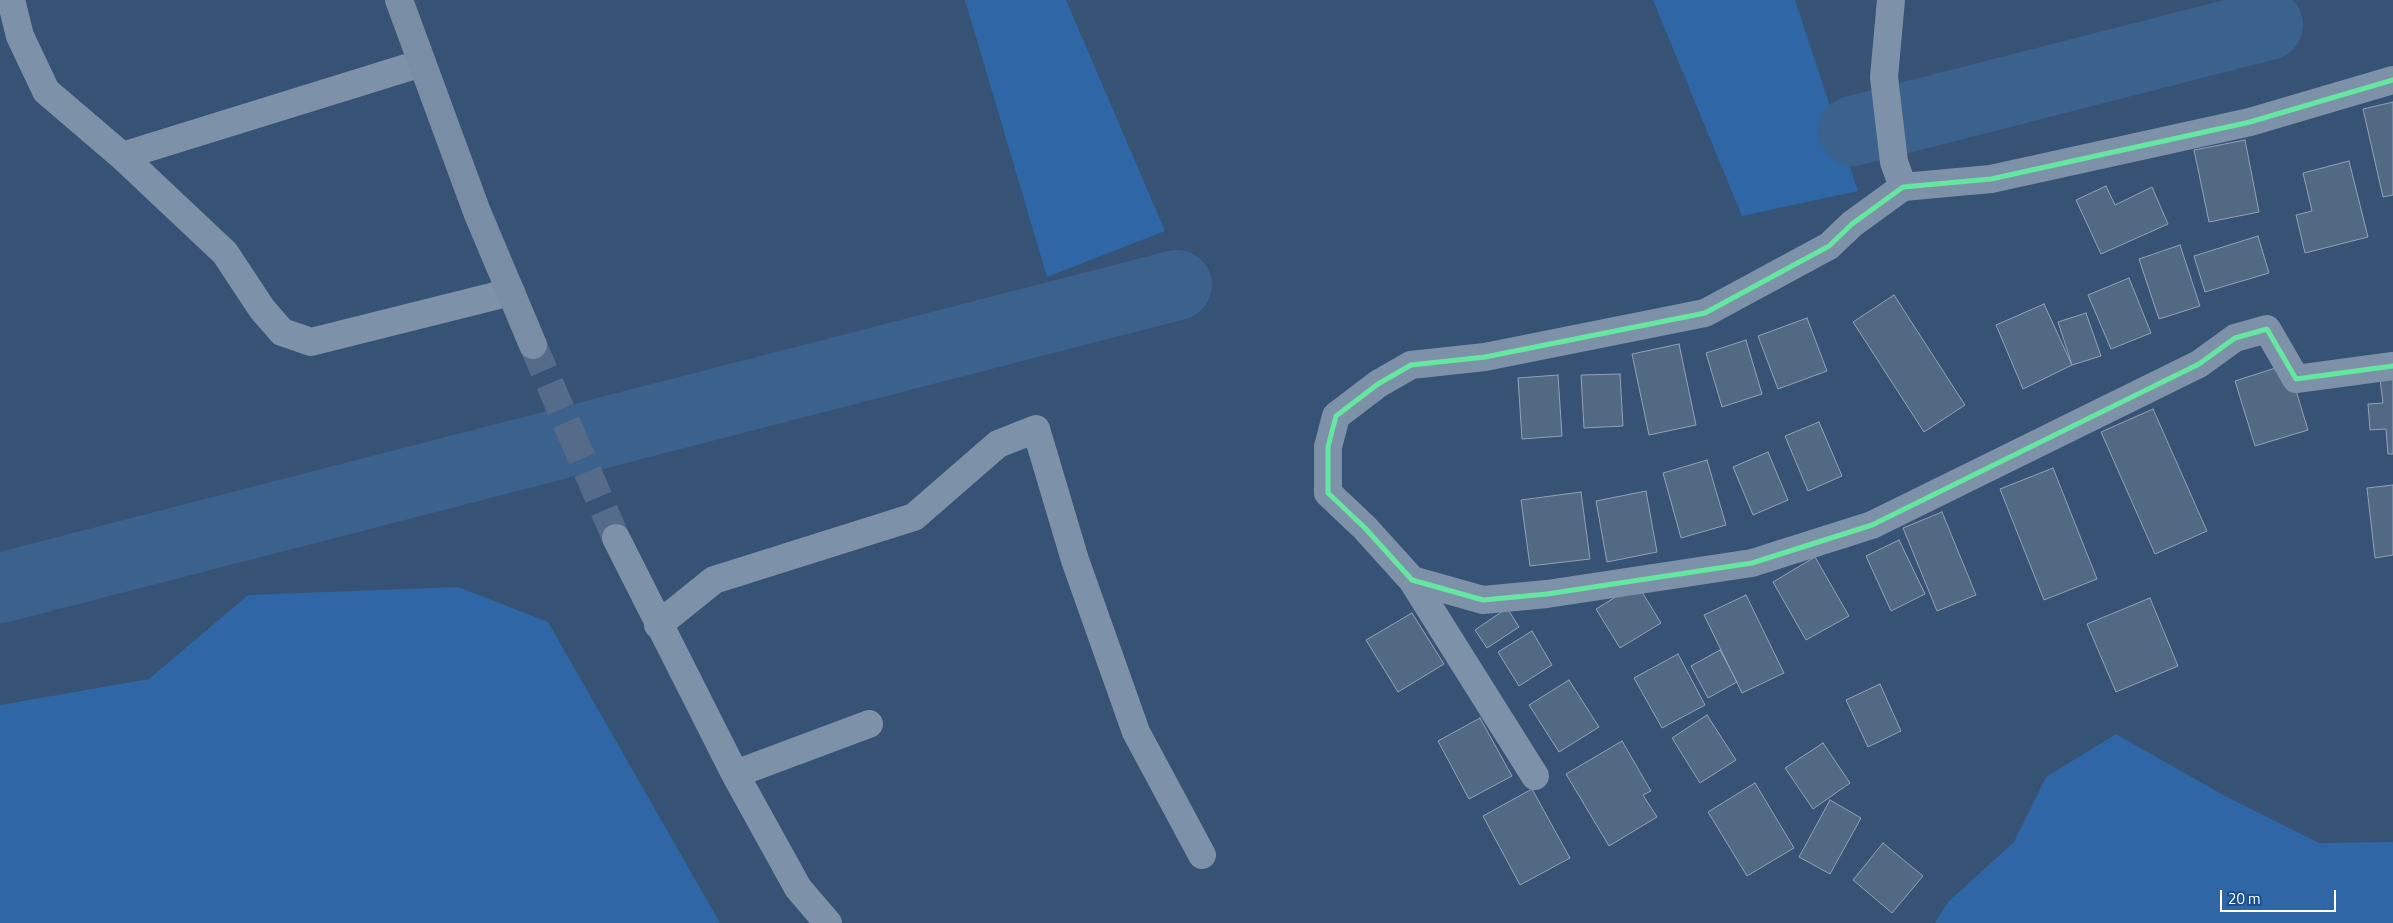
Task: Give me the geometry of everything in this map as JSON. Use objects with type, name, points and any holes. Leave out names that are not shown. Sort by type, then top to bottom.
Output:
[{"type":"street","points":[[11,0],[20,36],[46,91],[122,156],[225,253],[262,309],[282,332],[311,342],[511,292]]},
{"type":"street","points":[[399,0],[477,212],[533,345]]},
{"type":"street","points":[[1891,0],[1884,77],[1894,162],[1903,187]]},
{"type":"street","points":[[122,156],[422,63]]},
{"type":"street","points":[[1535,776],[1412,580],[1365,528],[1328,493],[1328,447],[1336,416],[1378,384],[1411,365],[1485,357],[1705,313],[1829,246],[1852,224],[1903,187],[1991,179],[2250,122],[2393,80]]},
{"type":"street","points":[[1412,580],[1484,600],[1547,594],[1752,563],[1872,525],[2199,364],[2235,338],[2267,329],[2296,379],[2393,366]]},
{"type":"street","points":[[658,625],[714,580],[914,517],[998,444],[1036,429],[1075,560],[1136,732],[1202,855]]},
{"type":"street","points":[[616,538],[658,625],[735,774],[798,888],[828,923]]},
{"type":"street","points":[[735,774],[869,724]]},
{"type":"shaded area","points":[[965,0],[1066,0],[1165,231],[1047,277]]},
{"type":"shaded area","points":[[1653,0],[1795,0],[1858,191],[1742,216]]},
{"type":"shaded area","points":[[458,587],[548,622],[720,923],[0,923],[0,705],[149,679],[248,595]]},
{"type":"shaded area","points":[[2116,734],[2225,796],[2319,843],[2393,842],[2393,923],[1935,923],[1948,902],[2014,842],[2046,777]]},
{"type":"building","points":[[2393,102],[2393,195],[2383,197],[2363,109]]},
{"type":"building","points":[[2245,140],[2259,212],[2209,222],[2194,150]]},
{"type":"building","points":[[2349,161],[2368,237],[2305,253],[2296,215],[2312,211],[2303,173]]},
{"type":"building","points":[[2106,186],[2115,205],[2152,187],[2168,224],[2101,254],[2076,200]]},
{"type":"building","points":[[2258,236],[2269,273],[2205,292],[2194,256]]},
{"type":"building","points":[[2180,245],[2200,306],[2159,319],[2139,259]]},
{"type":"building","points":[[2129,278],[2151,333],[2111,349],[2088,295]]},
{"type":"building","points":[[1894,295],[1965,405],[1924,432],[1853,322]]},
{"type":"building","points":[[2044,304],[2072,365],[2023,389],[1996,325]]},
{"type":"building","points":[[2086,313],[2101,356],[2072,365],[2058,322]]},
{"type":"building","points":[[1807,318],[1827,371],[1778,389],[1758,336]]},
{"type":"building","points":[[1746,340],[1762,394],[1722,407],[1706,353]]},
{"type":"building","points":[[1679,344],[1696,425],[1649,435],[1632,354]]},
{"type":"building","points":[[2288,364],[2308,430],[2255,446],[2235,381]]},
{"type":"building","points":[[1620,374],[1623,426],[1584,428],[1581,375]]},
{"type":"building","points":[[1558,375],[1562,436],[1522,439],[1518,378]]},
{"type":"building","points":[[2393,378],[2393,454],[2388,454],[2386,429],[2370,430],[2368,404],[2383,403],[2380,379]]},
{"type":"building","points":[[2153,409],[2207,531],[2155,554],[2101,432]]},
{"type":"building","points":[[1819,422],[1842,476],[1808,491],[1785,436]]},
{"type":"building","points":[[1768,452],[1788,500],[1753,515],[1733,467]]},
{"type":"building","points":[[1707,460],[1726,525],[1681,538],[1663,473]]},
{"type":"building","points":[[2053,468],[2097,579],[2044,600],[2000,489]]},
{"type":"building","points":[[2393,485],[2393,555],[2375,558],[2367,488]]},
{"type":"building","points":[[1646,491],[1657,552],[1607,562],[1596,501]]},
{"type":"building","points":[[1581,492],[1590,559],[1530,566],[1521,500]]},
{"type":"building","points":[[1942,512],[1976,595],[1937,611],[1903,528]]},
{"type":"building","points":[[1899,540],[1925,594],[1891,611],[1866,556]]},
{"type":"building","points":[[1815,557],[1849,616],[1806,640],[1773,582]]},
{"type":"building","points":[[1637,584],[1661,623],[1620,648],[1596,609]]},
{"type":"building","points":[[1746,595],[1784,673],[1742,693],[1704,615]]},
{"type":"building","points":[[2150,598],[2178,666],[2116,692],[2087,624]]},
{"type":"building","points":[[1507,608],[1519,627],[1487,648],[1475,630]]},
{"type":"building","points":[[1412,613],[1444,664],[1398,692],[1366,640]]},
{"type":"building","points":[[1532,631],[1552,665],[1519,686],[1498,652]]},
{"type":"building","points":[[1720,650],[1737,682],[1708,698],[1691,666]]},
{"type":"building","points":[[1678,654],[1705,705],[1662,728],[1634,678]]},
{"type":"building","points":[[1569,680],[1599,727],[1559,752],[1529,705]]},
{"type":"building","points":[[1880,684],[1901,731],[1868,747],[1846,700]]},
{"type":"building","points":[[1707,715],[1736,760],[1700,783],[1672,738]]},
{"type":"building","points":[[1480,718],[1512,776],[1469,799],[1438,741]]},
{"type":"building","points":[[1622,741],[1651,791],[1643,795],[1657,817],[1609,846],[1566,774]]},
{"type":"building","points":[[1823,743],[1850,783],[1813,809],[1785,768]]},
{"type":"building","points":[[1755,783],[1794,848],[1747,876],[1708,812]]},
{"type":"building","points":[[1532,789],[1570,858],[1520,885],[1483,816]]},
{"type":"building","points":[[1830,800],[1861,818],[1830,874],[1799,857]]},
{"type":"building","points":[[1883,843],[1923,876],[1892,913],[1853,880]]},
{"type":"waterway","points":[[1853,131],[2268,25]]},
{"type":"waterway","points":[[0,588],[1177,285]]},
{"type":"tunnel","points":[[533,345],[571,433]]},
{"type":"tunnel","points":[[571,433],[616,538]]},
{"type":"cycle path","points":[[2393,80],[2250,122],[1991,179],[1903,187],[1852,224],[1829,246],[1705,313],[1485,357],[1411,365],[1378,384],[1336,416],[1328,447],[1328,493],[1365,528],[1412,580],[1483,600],[1547,594],[1752,563],[1872,525],[2199,364],[2235,338],[2267,329],[2296,379],[2393,366]]}]
